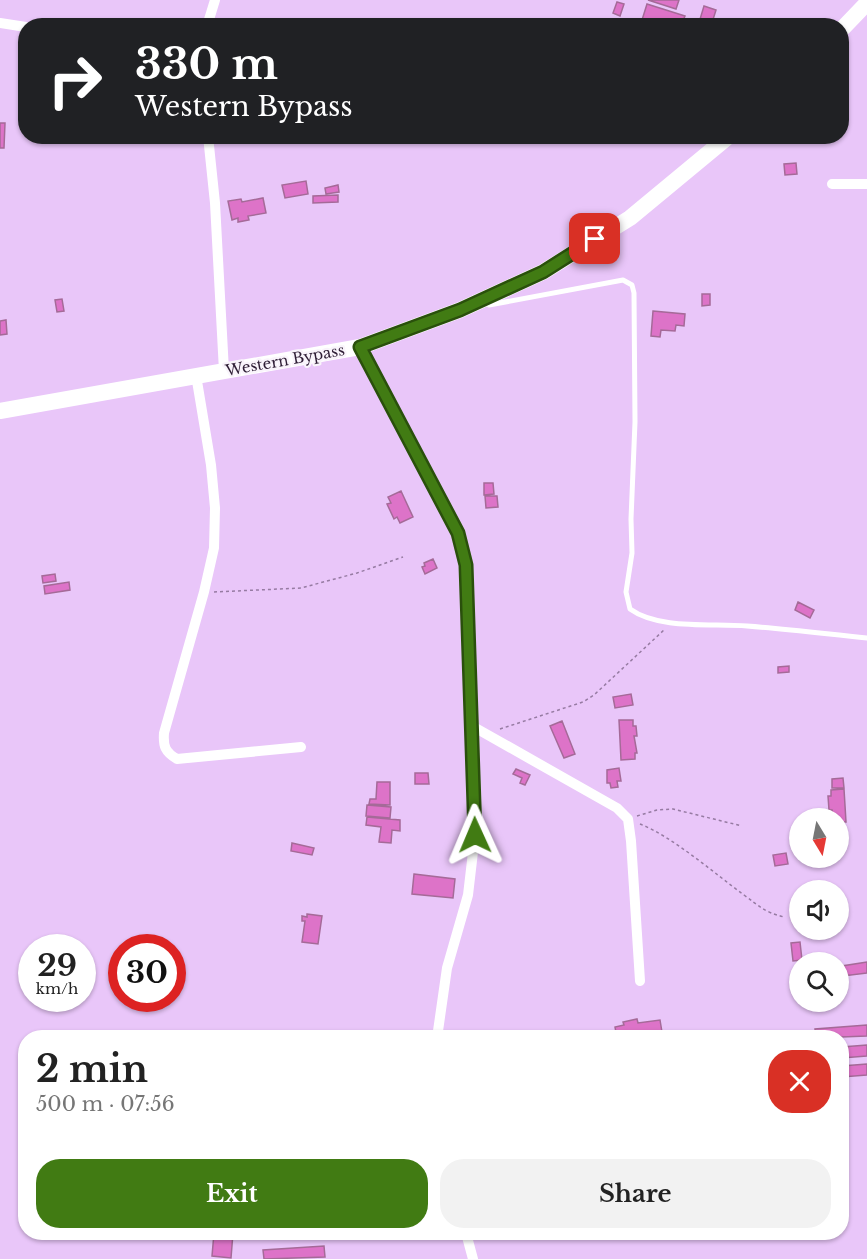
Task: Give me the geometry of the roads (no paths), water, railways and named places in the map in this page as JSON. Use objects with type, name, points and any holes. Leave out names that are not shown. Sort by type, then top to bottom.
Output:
[{"type":"main road","points":[[849,22],[867,3]]},
{"type":"main road","name":"Western Bypass","points":[[0,411],[360,347],[460,310],[543,272],[630,218],[719,144]]},
{"type":"street","points":[[209,18],[215,0]]},
{"type":"street","points":[[0,23],[18,26]]},
{"type":"street","points":[[209,144],[215,203],[224,371]]},
{"type":"street","points":[[832,183],[867,184]]},
{"type":"street","points":[[360,347],[458,533],[466,565],[475,835],[468,895],[447,968],[438,1030]]},
{"type":"street","points":[[196,375],[211,465],[215,508],[214,548],[204,592],[164,733],[163,744],[168,754],[177,759],[301,747]]},
{"type":"street","points":[[472,726],[617,808],[628,819],[632,841],[640,981]]},
{"type":"street","points":[[468,1240],[473,1259]]},
{"type":"lane","points":[[460,310],[623,280],[632,285],[634,293],[634,434],[632,553],[627,601],[630,609],[638,615],[671,623],[747,626],[867,638]]}]
